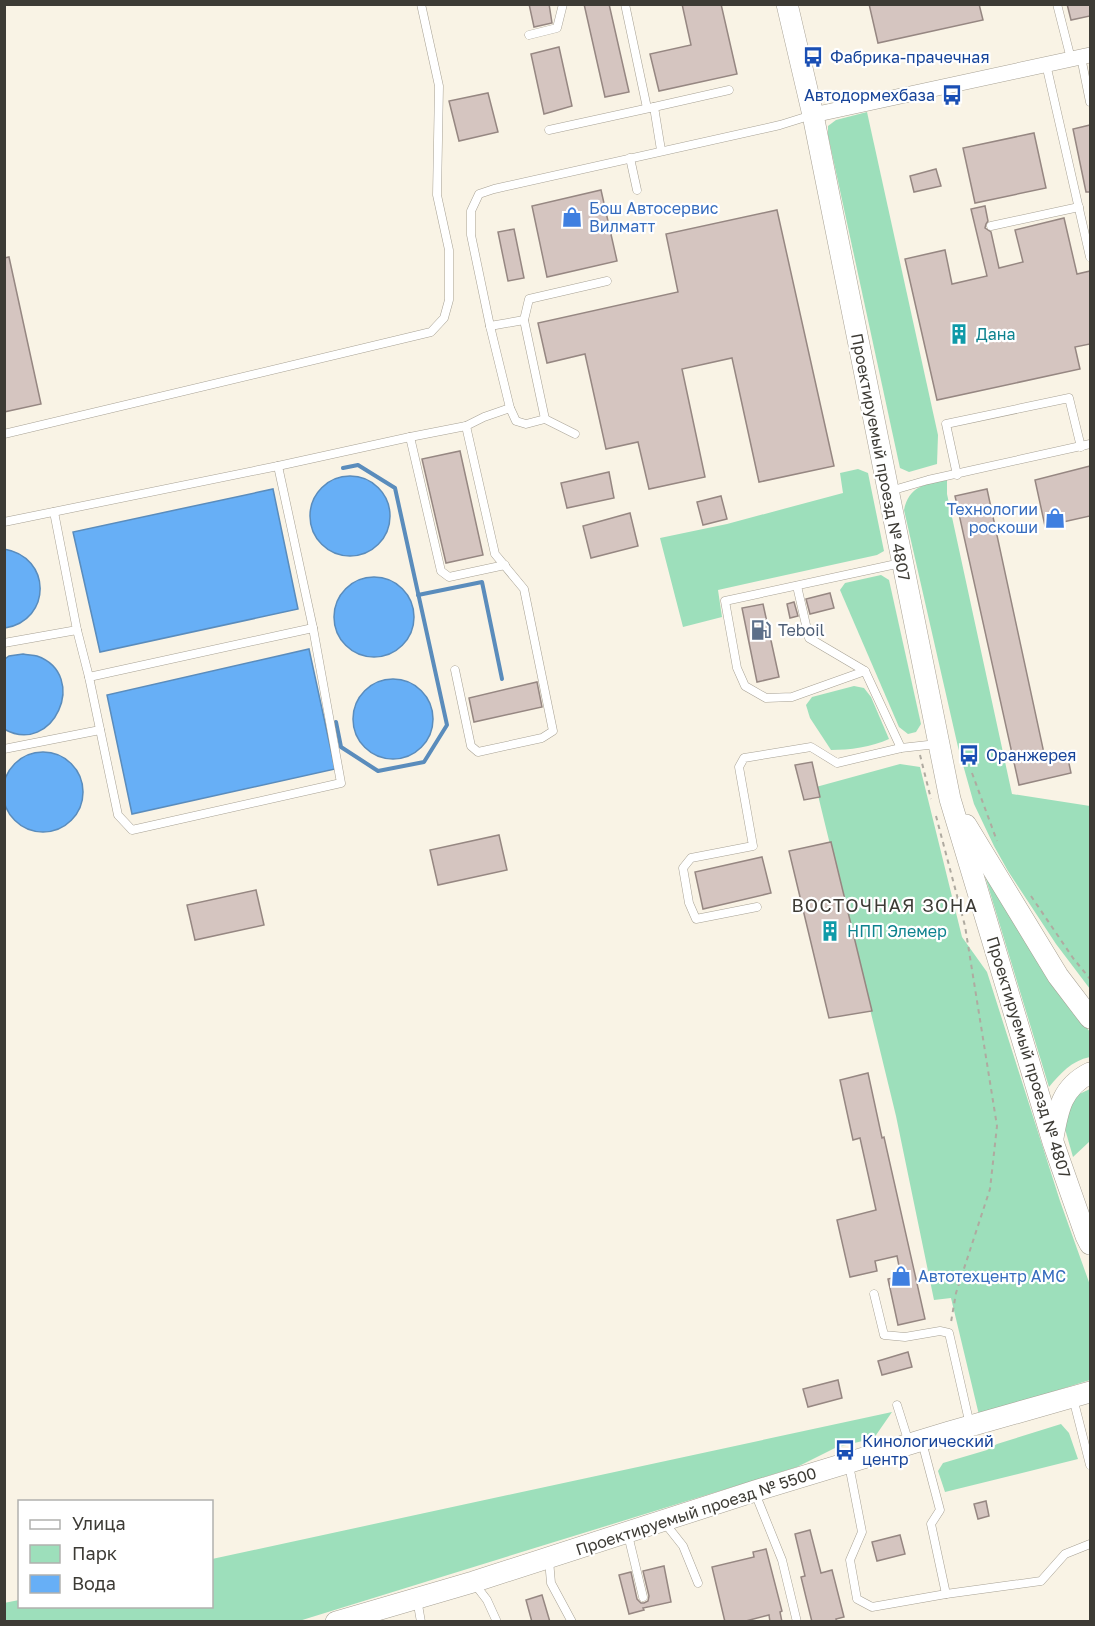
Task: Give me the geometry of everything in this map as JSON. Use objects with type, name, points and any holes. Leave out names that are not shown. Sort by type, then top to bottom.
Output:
[{"type":"main road","name":"Проектируемый проезд № 4807","points":[[787,4],[813,115],[939,744],[942,802],[1053,1142],[1090,1245]]},
{"type":"main road","name":"Проектируемый проезд № 4807","points":[[942,802],[1058,976],[1090,1018]]},
{"type":"main road","points":[[1053,1142],[1056,1121],[1064,1097],[1076,1081],[1090,1073]]},
{"type":"main road","name":"Проектируемый проезд № 5500","points":[[336,1622],[473,1582],[755,1491],[1081,1394]]},
{"type":"street","points":[[813,115],[1081,57]]},
{"type":"lane","points":[[4,434],[431,332],[444,318],[449,300],[449,250],[436,195],[439,86],[420,4]]},
{"type":"lane","points":[[529,35],[557,28],[563,4]]},
{"type":"lane","points":[[625,4],[661,150]]},
{"type":"lane","points":[[1057,4],[1081,57],[1090,102]]},
{"type":"lane","points":[[1046,64],[1090,257]]},
{"type":"lane","points":[[549,130],[729,90]]},
{"type":"lane","points":[[574,434],[544,419],[526,424],[516,421],[510,408],[471,235],[471,211],[479,194],[661,150],[780,125],[813,115]]},
{"type":"lane","points":[[630,158],[637,190]]},
{"type":"lane","points":[[991,226],[1078,207]]},
{"type":"lane","points":[[544,419],[524,320],[529,299],[607,281]]},
{"type":"lane","points":[[490,326],[524,320]]},
{"type":"lane","points":[[957,475],[946,424],[1068,398],[1081,447]]},
{"type":"lane","points":[[4,522],[466,426],[510,408]]},
{"type":"lane","points":[[455,670],[471,746],[478,753],[542,738],[554,731],[524,589],[495,554],[466,426]]},
{"type":"lane","points":[[410,437],[441,571],[450,577],[505,565]]},
{"type":"lane","points":[[888,491],[1090,444]]},
{"type":"lane","points":[[54,512],[77,630],[118,815],[132,830],[341,783],[313,628],[278,466]]},
{"type":"lane","points":[[864,671],[792,697],[766,698],[746,686],[737,668],[725,601],[903,563]]},
{"type":"lane","points":[[797,586],[809,638],[864,671],[901,748]]},
{"type":"lane","points":[[89,677],[313,628]]},
{"type":"lane","points":[[4,643],[77,630]]},
{"type":"lane","points":[[4,749],[100,730]]},
{"type":"lane","points":[[757,907],[696,919],[689,903],[683,868],[690,858],[753,846],[739,766],[744,758],[812,747],[837,763],[901,748],[939,744]]},
{"type":"lane","points":[[874,1294],[884,1335],[905,1337],[940,1331],[949,1333],[971,1426]]},
{"type":"lane","points":[[1081,1394],[1090,1465]]},
{"type":"lane","points":[[897,1405],[916,1443],[940,1510],[931,1524],[946,1594]]},
{"type":"lane","points":[[849,1463],[862,1532],[850,1560],[857,1599],[872,1607],[1041,1581],[1065,1554],[1090,1544]]},
{"type":"lane","points":[[755,1491],[782,1560],[797,1622]]},
{"type":"lane","points":[[664,1521],[683,1546],[698,1583]]},
{"type":"lane","points":[[627,1533],[643,1597]]},
{"type":"lane","points":[[549,1557],[550,1583],[572,1622]]},
{"type":"lane","points":[[473,1582],[487,1600],[497,1622]]},
{"type":"lane","points":[[417,1598],[421,1622]]},
{"type":"path","points":[[918,746],[942,802]]},
{"type":"path","points":[[972,773],[998,843]]},
{"type":"path","points":[[936,816],[965,926],[997,1126],[990,1189],[956,1293],[949,1333]]},
{"type":"path","points":[[1028,891],[1090,980]]},
{"type":"green space","points":[[867,112],[938,435],[937,464],[909,472],[900,468],[828,135],[828,126],[836,120]]},
{"type":"green space","points":[[858,469],[868,473],[884,551],[877,555],[718,590],[722,617],[683,627],[660,538],[727,524],[843,493],[840,473]]},
{"type":"green space","points":[[947,480],[947,494],[1012,794],[1090,806],[1090,989],[1056,944],[1008,871],[974,804],[958,747],[904,510],[906,502],[914,491],[925,485]]},
{"type":"green space","points":[[881,575],[889,580],[921,724],[916,732],[908,734],[899,727],[840,590],[845,583]]},
{"type":"green space","points":[[854,686],[864,688],[871,697],[889,739],[860,748],[831,750],[810,718],[806,705],[812,697]]},
{"type":"green space","points":[[900,764],[920,767],[962,937],[987,972],[1060,1201],[1090,1285],[1090,1380],[979,1415],[951,1298],[934,1300],[896,1116],[816,787]]},
{"type":"green space","points":[[985,876],[1065,1000],[1090,1032],[1090,1057],[1062,1072],[1049,1087]]},
{"type":"green space","points":[[1090,1089],[1090,1141],[1073,1157],[1065,1129],[1068,1107],[1075,1096]]},
{"type":"green space","points":[[892,1412],[874,1438],[835,1448],[797,1467],[299,1621],[5,1621],[4,1603],[18,1600],[18,1608],[213,1608],[213,1559]]},
{"type":"green space","points":[[1061,1424],[1069,1433],[1078,1459],[945,1492],[938,1471],[943,1463]]},
{"type":"water","points":[[350,476],[365,479],[378,488],[387,501],[390,516],[387,531],[378,544],[365,553],[350,556],[335,553],[322,544],[313,531],[310,516],[313,501],[322,488],[335,479]]},
{"type":"water","points":[[273,489],[298,609],[100,652],[73,532]]},
{"type":"water","points":[[4,549],[20,554],[31,564],[38,575],[40,588],[38,602],[31,613],[20,623],[5,628]]},
{"type":"water","points":[[374,577],[389,580],[402,589],[411,602],[414,617],[411,632],[402,645],[389,654],[374,657],[359,654],[346,645],[337,632],[334,617],[337,602],[346,589],[359,580]]},
{"type":"water","points":[[309,649],[335,769],[132,814],[107,695]]},
{"type":"water","points":[[23,654],[37,656],[53,666],[61,679],[63,695],[59,710],[50,723],[37,732],[22,735],[4,729],[5,659],[9,656]]},
{"type":"water","points":[[393,679],[408,682],[421,691],[430,704],[433,719],[430,734],[421,747],[408,756],[393,759],[378,756],[365,747],[356,734],[353,719],[356,704],[365,691],[378,682]]},
{"type":"water","points":[[43,752],[58,755],[71,764],[80,777],[83,792],[80,807],[71,820],[58,829],[43,832],[28,829],[15,820],[6,807],[3,792],[6,777],[15,764],[28,755]]},
{"type":"building","points":[[529,4],[549,4],[552,23],[534,27]]},
{"type":"building","points":[[584,4],[609,4],[629,92],[605,97]]},
{"type":"building","points":[[682,4],[721,4],[737,74],[659,91],[650,54],[691,45]]},
{"type":"building","points":[[869,4],[979,4],[983,20],[878,43]]},
{"type":"building","points":[[1067,4],[1090,4],[1090,16],[1071,20]]},
{"type":"building","points":[[559,47],[572,106],[544,114],[531,54]]},
{"type":"building","points":[[488,93],[498,132],[459,141],[449,101]]},
{"type":"building","points":[[1090,125],[1090,192],[1086,192],[1073,129]]},
{"type":"building","points":[[1034,133],[1046,188],[975,203],[963,148]]},
{"type":"building","points":[[936,169],[941,186],[914,192],[910,176]]},
{"type":"building","points":[[601,190],[617,261],[547,277],[532,206]]},
{"type":"building","points":[[985,206],[988,221],[985,228],[991,232],[999,268],[1023,262],[1015,230],[1064,218],[1077,274],[1090,271],[1090,344],[1075,347],[1080,369],[937,400],[905,259],[945,250],[952,284],[987,276],[971,209]]},
{"type":"building","points":[[777,210],[834,466],[759,482],[732,358],[682,369],[705,477],[649,489],[638,442],[606,449],[585,354],[547,363],[538,323],[678,292],[666,234]]},
{"type":"building","points":[[514,229],[524,278],[508,281],[498,232]]},
{"type":"building","points":[[9,257],[41,404],[4,412],[4,258]]},
{"type":"building","points":[[460,451],[483,555],[446,563],[422,459]]},
{"type":"building","points":[[1090,466],[1090,516],[1045,526],[1035,480]]},
{"type":"building","points":[[609,472],[614,498],[567,508],[561,483]]},
{"type":"building","points":[[987,489],[1045,758],[1067,754],[1071,773],[1019,785],[955,496]]},
{"type":"building","points":[[721,496],[727,519],[703,525],[697,502]]},
{"type":"building","points":[[630,513],[638,546],[591,558],[583,526]]},
{"type":"building","points":[[830,593],[834,608],[810,614],[806,599]]},
{"type":"building","points":[[794,602],[798,616],[790,618],[787,604]]},
{"type":"building","points":[[763,604],[779,677],[757,682],[742,608]]},
{"type":"building","points":[[537,682],[542,707],[474,722],[469,698]]},
{"type":"building","points":[[812,762],[820,797],[804,800],[795,765]]},
{"type":"building","points":[[499,835],[507,870],[438,885],[430,850]]},
{"type":"building","name":"НПП Элемер","points":[[831,842],[872,1011],[829,1018],[789,851]]},
{"type":"building","points":[[762,857],[771,893],[703,909],[695,872]]},
{"type":"building","points":[[256,890],[264,925],[195,940],[187,905]]},
{"type":"building","points":[[868,1073],[925,1319],[898,1325],[888,1279],[901,1276],[897,1256],[875,1261],[877,1271],[850,1277],[837,1220],[876,1210],[860,1138],[853,1140],[840,1080]]},
{"type":"building","points":[[908,1352],[912,1367],[882,1375],[878,1361]]},
{"type":"building","points":[[838,1380],[842,1398],[808,1407],[803,1389]]},
{"type":"building","points":[[986,1501],[989,1516],[978,1519],[974,1504]]},
{"type":"building","points":[[810,1530],[821,1573],[832,1570],[844,1617],[836,1619],[837,1622],[812,1622],[801,1577],[805,1576],[795,1534]]},
{"type":"building","points":[[900,1535],[905,1554],[877,1561],[872,1542]]},
{"type":"building","points":[[766,1549],[782,1611],[780,1612],[782,1622],[770,1622],[769,1615],[742,1622],[725,1622],[712,1567],[754,1557],[753,1552]]},
{"type":"building","points":[[664,1566],[671,1602],[643,1608],[644,1610],[629,1614],[619,1575],[631,1572],[637,1599],[644,1603],[648,1601],[649,1596],[643,1571]]},
{"type":"building","points":[[542,1595],[550,1622],[532,1622],[526,1600]]},
{"type":"waterway","points":[[336,722],[341,747],[378,771],[424,762],[447,725],[395,488],[358,465],[343,468]]},
{"type":"waterway","points":[[418,595],[482,582],[502,679]]},
{"type":"place","name":"Фабрика-прачечная","points":[[813,57]]},
{"type":"place","name":"Автодормехбаза","points":[[952,95]]},
{"type":"place","name":"Бош Автосервис Вилматт","points":[[572,217]]},
{"type":"place","name":"Дана","points":[[959,334]]},
{"type":"place","name":"Технологии роскоши","points":[[1055,518]]},
{"type":"place","name":"Teboil","points":[[761,630]]},
{"type":"place","name":"Оранжерея","points":[[969,755]]},
{"type":"place","name":"НПП Элемер","points":[[830,931]]},
{"type":"place","name":"Автотехцентр АМС","points":[[901,1276]]},
{"type":"place","name":"Кинологический центр","points":[[845,1450]]},
{"type":"district","name":"ВОСТОЧНАЯ ЗОНА","points":[[885,905]]}]
